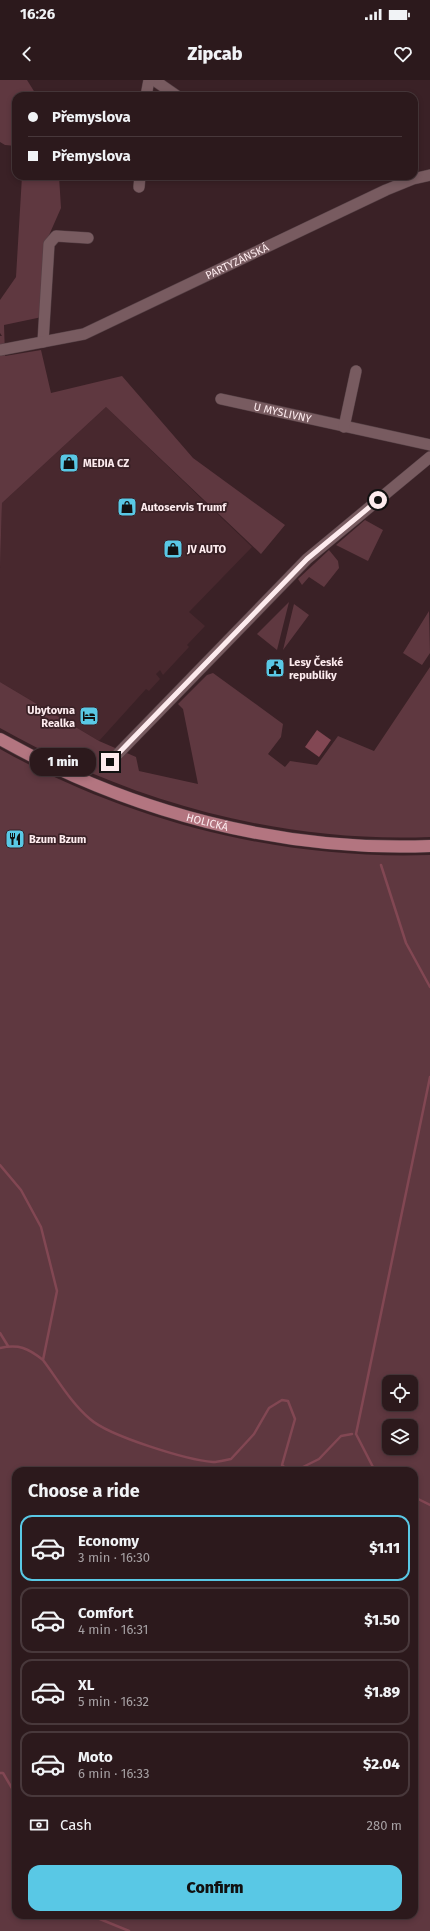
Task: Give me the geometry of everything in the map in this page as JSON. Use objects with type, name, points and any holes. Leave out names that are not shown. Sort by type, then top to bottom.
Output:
[{"type":"main road","name":"HOLICKÁ","points":[[0,739],[99,787],[190,817],[240,830],[312,842],[389,846],[430,846]]},
{"type":"street","points":[[147,92],[149,80]]},
{"type":"street","points":[[154,80],[171,92]]},
{"type":"street","name":"PARTYZÁNSKÁ","points":[[418,176],[430,175]]},
{"type":"street","name":"PARTYZÁNSKÁ","points":[[0,350],[84,334],[406,180]]},
{"type":"street","points":[[43,342],[49,244],[56,236],[88,238]]},
{"type":"street","points":[[344,427],[356,371]]},
{"type":"street","name":"U MYSLIVNY","points":[[220,399],[430,445]]},
{"type":"street","points":[[110,762],[307,559],[430,457]]},
{"type":"shaded area","points":[[0,80],[27,80],[34,92],[12,92],[12,146],[5,145],[0,142]]},
{"type":"shaded area","points":[[22,180],[59,180],[61,208],[46,242],[42,317],[4,325],[5,356],[41,350],[51,393],[122,376],[193,458],[285,525],[261,554],[106,407],[2,503],[0,569],[0,336],[2,336],[0,333],[0,300],[16,277]]},
{"type":"shaded area","points":[[106,407],[252,547],[189,612],[205,626],[187,645],[189,647],[163,675],[160,670],[156,674],[160,679],[149,691],[146,689],[99,741],[0,682],[0,569],[2,503]]},
{"type":"shaded area","points":[[365,520],[383,530],[368,561],[336,545]]},
{"type":"shaded area","points":[[329,550],[338,561],[339,568],[324,587],[309,577],[302,585],[298,579]]},
{"type":"shaded area","points":[[289,602],[277,650],[257,634]]},
{"type":"shaded area","points":[[294,604],[309,615],[283,650]]},
{"type":"shaded area","points":[[429,611],[430,653],[422,665],[403,653]]},
{"type":"shaded area","points":[[430,667],[430,837],[374,837],[318,833],[262,825],[208,812],[154,797],[101,777],[50,754],[0,728],[0,682],[99,741],[136,757],[139,771],[198,784],[183,709],[178,704],[207,675],[213,673],[283,724],[281,737],[268,754],[285,767],[290,761],[317,765],[338,736],[374,751]]},
{"type":"shaded area","points":[[317,730],[331,740],[319,757],[305,747]]},
{"type":"shaded area","points":[[0,749],[50,775],[101,797],[154,816],[208,831],[263,843],[318,851],[374,855],[430,855],[430,1931],[0,1931]]},
{"type":"waterway","points":[[381,865],[406,943],[430,987]]},
{"type":"waterway","points":[[356,1434],[430,1077]]},
{"type":"waterway","points":[[0,1165],[21,1190],[41,1227],[57,1291],[43,1360],[83,1413],[100,1426],[130,1440],[185,1457],[215,1462],[231,1459],[254,1434],[269,1408],[282,1400],[288,1401],[295,1419],[282,1465],[284,1467]]},
{"type":"waterway","points":[[0,1333],[8,1346]]},
{"type":"waterway","points":[[0,1348],[13,1346],[23,1348],[33,1352],[43,1360]]},
{"type":"waterway","points":[[303,1467],[319,1459],[341,1436],[352,1434]]},
{"type":"waterway","points":[[356,1434],[373,1467]]},
{"type":"waterway","points":[[418,1499],[430,1505]]},
{"type":"waterway","points":[[0,1773],[3,1773],[12,1788]]},
{"type":"waterway","points":[[100,1919],[129,1931]]},
{"type":"place","name":"MEDIA CZ","points":[[69,463]]},
{"type":"place","name":"Autoservis Trumf","points":[[127,507]]},
{"type":"place","name":"JV AUTO","points":[[173,549]]},
{"type":"place","name":"Lesy České republiky","points":[[275,668]]},
{"type":"place","name":"Ubytovna Realka","points":[[89,716]]},
{"type":"place","name":"Bzum Bzum","points":[[15,839]]},
{"type":"route","points":[[110,762],[307,559],[378,500]]}]
